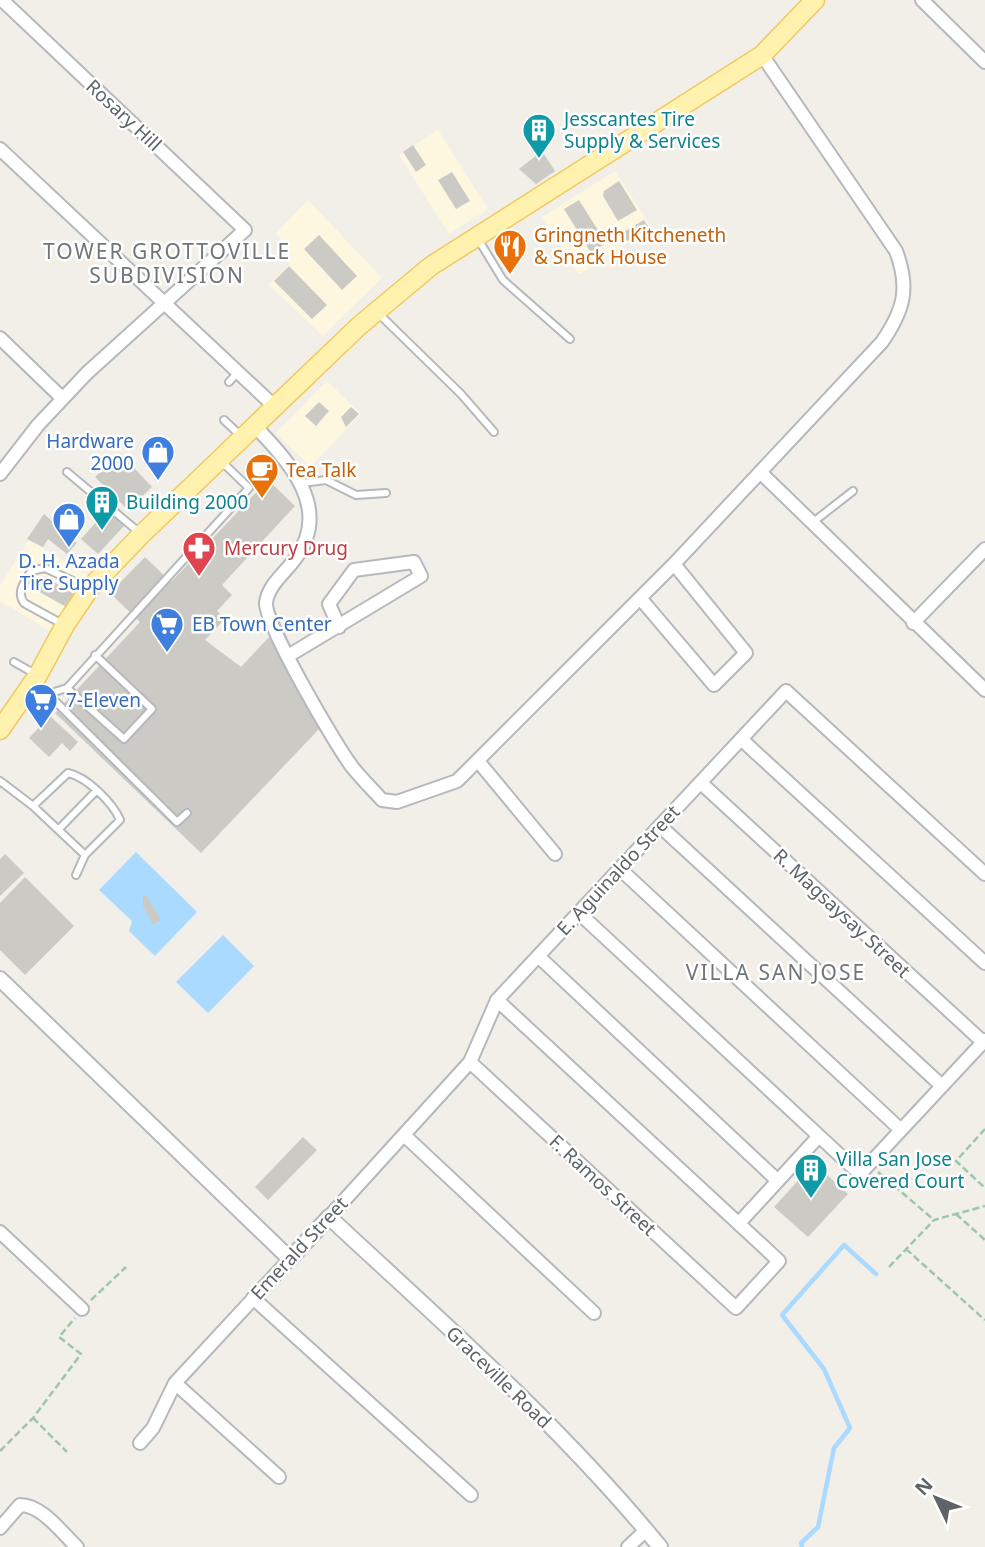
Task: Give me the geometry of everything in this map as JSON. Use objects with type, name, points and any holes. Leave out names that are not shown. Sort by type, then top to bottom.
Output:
[{"type":"main road","points":[[0,729],[35,680],[65,625],[90,588],[142,534],[375,310],[431,266],[761,55],[815,0]]},
{"type":"street","name":"Rosary Hill","points":[[2,0],[245,230],[165,303]]},
{"type":"street","points":[[922,0],[985,62]]},
{"type":"street","points":[[248,431],[280,452],[302,483],[310,514],[304,544],[269,591],[266,605],[269,619],[288,656],[352,767],[382,800],[397,802],[457,781],[674,564],[882,342],[895,323],[903,299],[904,273],[896,251],[761,55]]},
{"type":"street","points":[[0,149],[274,406]]},
{"type":"street","points":[[0,474],[62,398],[165,303]]},
{"type":"street","points":[[0,338],[62,398]]},
{"type":"street","points":[[760,472],[985,690]]},
{"type":"street","points":[[914,623],[985,549]]},
{"type":"street","points":[[288,656],[339,627],[421,576],[414,562],[354,570],[329,604],[339,627]]},
{"type":"street","points":[[640,598],[714,685],[746,653],[674,564]]},
{"type":"street","name":"E. Aguinaldo Street","points":[[470,1062],[497,1000],[786,691],[985,874]]},
{"type":"street","points":[[741,739],[985,964]]},
{"type":"street","points":[[478,761],[555,854]]},
{"type":"street","name":"R. Magsaysay Street","points":[[701,783],[984,1041]]},
{"type":"street","points":[[660,826],[942,1086]]},
{"type":"street","points":[[620,869],[901,1130]]},
{"type":"street","points":[[579,913],[860,1174],[984,1041]]},
{"type":"street","points":[[538,956],[778,1181]]},
{"type":"street","points":[[0,979],[290,1259]]},
{"type":"street","points":[[497,1000],[740,1222],[819,1136]]},
{"type":"street","name":"Emerald Street","points":[[140,1443],[153,1428],[175,1383],[470,1062]]},
{"type":"street","name":"F. Ramos Street","points":[[470,1062],[736,1308],[779,1261],[740,1222]]},
{"type":"street","points":[[404,1135],[594,1313]]},
{"type":"street","name":"Graceville Road","points":[[328,1217],[549,1424],[660,1547]]},
{"type":"street","points":[[0,1232],[82,1309]]},
{"type":"street","points":[[253,1298],[471,1495]]},
{"type":"street","points":[[175,1383],[279,1477]]},
{"type":"street","points":[[0,1528],[20,1506],[28,1505],[37,1509],[77,1547]]},
{"type":"street","points":[[628,1547],[646,1530]]},
{"type":"lane","points":[[477,238],[503,280],[570,339]]},
{"type":"lane","points":[[375,310],[461,394],[494,432]]},
{"type":"lane","points":[[229,383],[238,372]]},
{"type":"lane","points":[[224,420],[248,431]]},
{"type":"lane","points":[[48,694],[67,688],[249,488],[220,459]]},
{"type":"lane","points":[[67,472],[142,534]]},
{"type":"lane","points":[[302,483],[326,480],[356,495],[386,494]]},
{"type":"lane","points":[[812,523],[853,491]]},
{"type":"lane","points":[[65,625],[24,603],[20,597],[20,590],[31,571],[45,568],[90,588]]},
{"type":"lane","points":[[67,688],[124,739],[152,709],[95,655]]},
{"type":"lane","points":[[14,662],[177,822],[187,813]]},
{"type":"lane","points":[[33,806],[68,773],[76,775],[116,811],[120,820],[85,855],[76,875]]},
{"type":"lane","points":[[0,781],[33,806],[85,855]]},
{"type":"lane","points":[[59,829],[96,791]]},
{"type":"path","points":[[985,1129],[956,1161],[985,1188]]},
{"type":"path","points":[[869,1164],[934,1220]]},
{"type":"path","points":[[889,1267],[934,1220],[985,1206]]},
{"type":"path","points":[[955,1214],[985,1240]]},
{"type":"path","points":[[906,1249],[985,1320]]},
{"type":"path","points":[[0,1451],[33,1418],[81,1354],[59,1337],[82,1309],[126,1267]]},
{"type":"path","points":[[33,1418],[67,1452]]},
{"type":"shaded area","points":[[438,130],[488,209],[449,234],[399,155]]},
{"type":"shaded area","points":[[615,171],[651,227],[579,275],[542,217]]},
{"type":"shaded area","points":[[308,200],[382,278],[323,336],[269,285],[289,264],[288,249],[276,233]]},
{"type":"shaded area","points":[[327,381],[361,414],[310,467],[276,433]]},
{"type":"shaded area","points":[[28,540],[89,576],[55,634],[0,601],[0,586]]},
{"type":"water","points":[[136,852],[197,912],[155,956],[129,931],[132,921],[99,890]]},
{"type":"water","points":[[223,935],[254,966],[208,1013],[176,982]]},
{"type":"building","points":[[413,145],[426,165],[416,172],[403,152]]},
{"type":"building","name":"Jesscantes Tire Supply & Services","points":[[542,151],[555,171],[536,184],[519,169]]},
{"type":"building","points":[[452,172],[470,201],[456,209],[438,180]]},
{"type":"building","points":[[619,181],[637,210],[618,221],[603,196],[604,191]]},
{"type":"building","points":[[579,200],[606,243],[591,253],[564,209]]},
{"type":"building","points":[[644,220],[649,228],[627,241],[622,233]]},
{"type":"building","points":[[319,235],[357,276],[342,290],[304,249]]},
{"type":"building","points":[[289,266],[327,305],[312,319],[274,281]]},
{"type":"building","points":[[319,402],[329,411],[316,426],[305,416]]},
{"type":"building","points":[[351,407],[359,414],[346,427],[341,417]]},
{"type":"building","points":[[120,453],[152,487],[128,510],[95,477]]},
{"type":"building","name":"EB Town Center","points":[[268,480],[295,506],[222,585],[232,595],[217,611],[225,619],[205,640],[241,667],[269,637],[322,726],[201,853],[55,713],[140,622],[110,593],[145,557],[171,582]]},
{"type":"building","name":"Building 2000","points":[[107,510],[124,526],[98,554],[81,539]]},
{"type":"building","points":[[44,514],[77,543],[67,554],[48,539],[43,547],[27,539]]},
{"type":"building","points":[[44,576],[74,594],[66,607],[36,590]]},
{"type":"building","points":[[50,716],[78,742],[70,751],[62,743],[49,757],[29,738]]},
{"type":"building","points":[[5,854],[24,873],[0,896],[0,859]]},
{"type":"building","points":[[25,877],[74,926],[25,975],[0,950],[0,903]]},
{"type":"building","points":[[146,895],[161,920],[153,925],[143,906],[143,896]]},
{"type":"building","points":[[303,1137],[317,1150],[268,1200],[255,1187]]},
{"type":"building","name":"Villa San Jose Covered Court","points":[[814,1163],[848,1194],[808,1237],[774,1207]]},
{"type":"waterway","points":[[802,1547],[801,1543],[818,1527],[834,1448],[850,1428],[824,1369],[782,1315],[844,1245],[876,1274]]},
{"type":"place","name":"Jesscantes Tire Supply & Services","points":[[539,160]]},
{"type":"place","name":"Gringneth Kitcheneth & Snack House","points":[[510,276]]},
{"type":"place","name":"Hardware 2000","points":[[158,482]]},
{"type":"place","name":"Tea Talk","points":[[262,500]]},
{"type":"place","name":"Building 2000","points":[[102,532]]},
{"type":"place","name":"D. H. Azada Tire Supply","points":[[69,549]]},
{"type":"place","name":"Mercury Drug","points":[[199,578]]},
{"type":"place","name":"EB Town Center","points":[[167,654]]},
{"type":"place","name":"7-Eleven","points":[[41,730]]},
{"type":"place","name":"Villa San Jose Covered Court","points":[[811,1200]]},
{"type":"district","name":"TOWER GROTTOVILLE SUBDIVISION","points":[[167,263]]},
{"type":"district","name":"VILLA SAN JOSE","points":[[776,972]]}]
